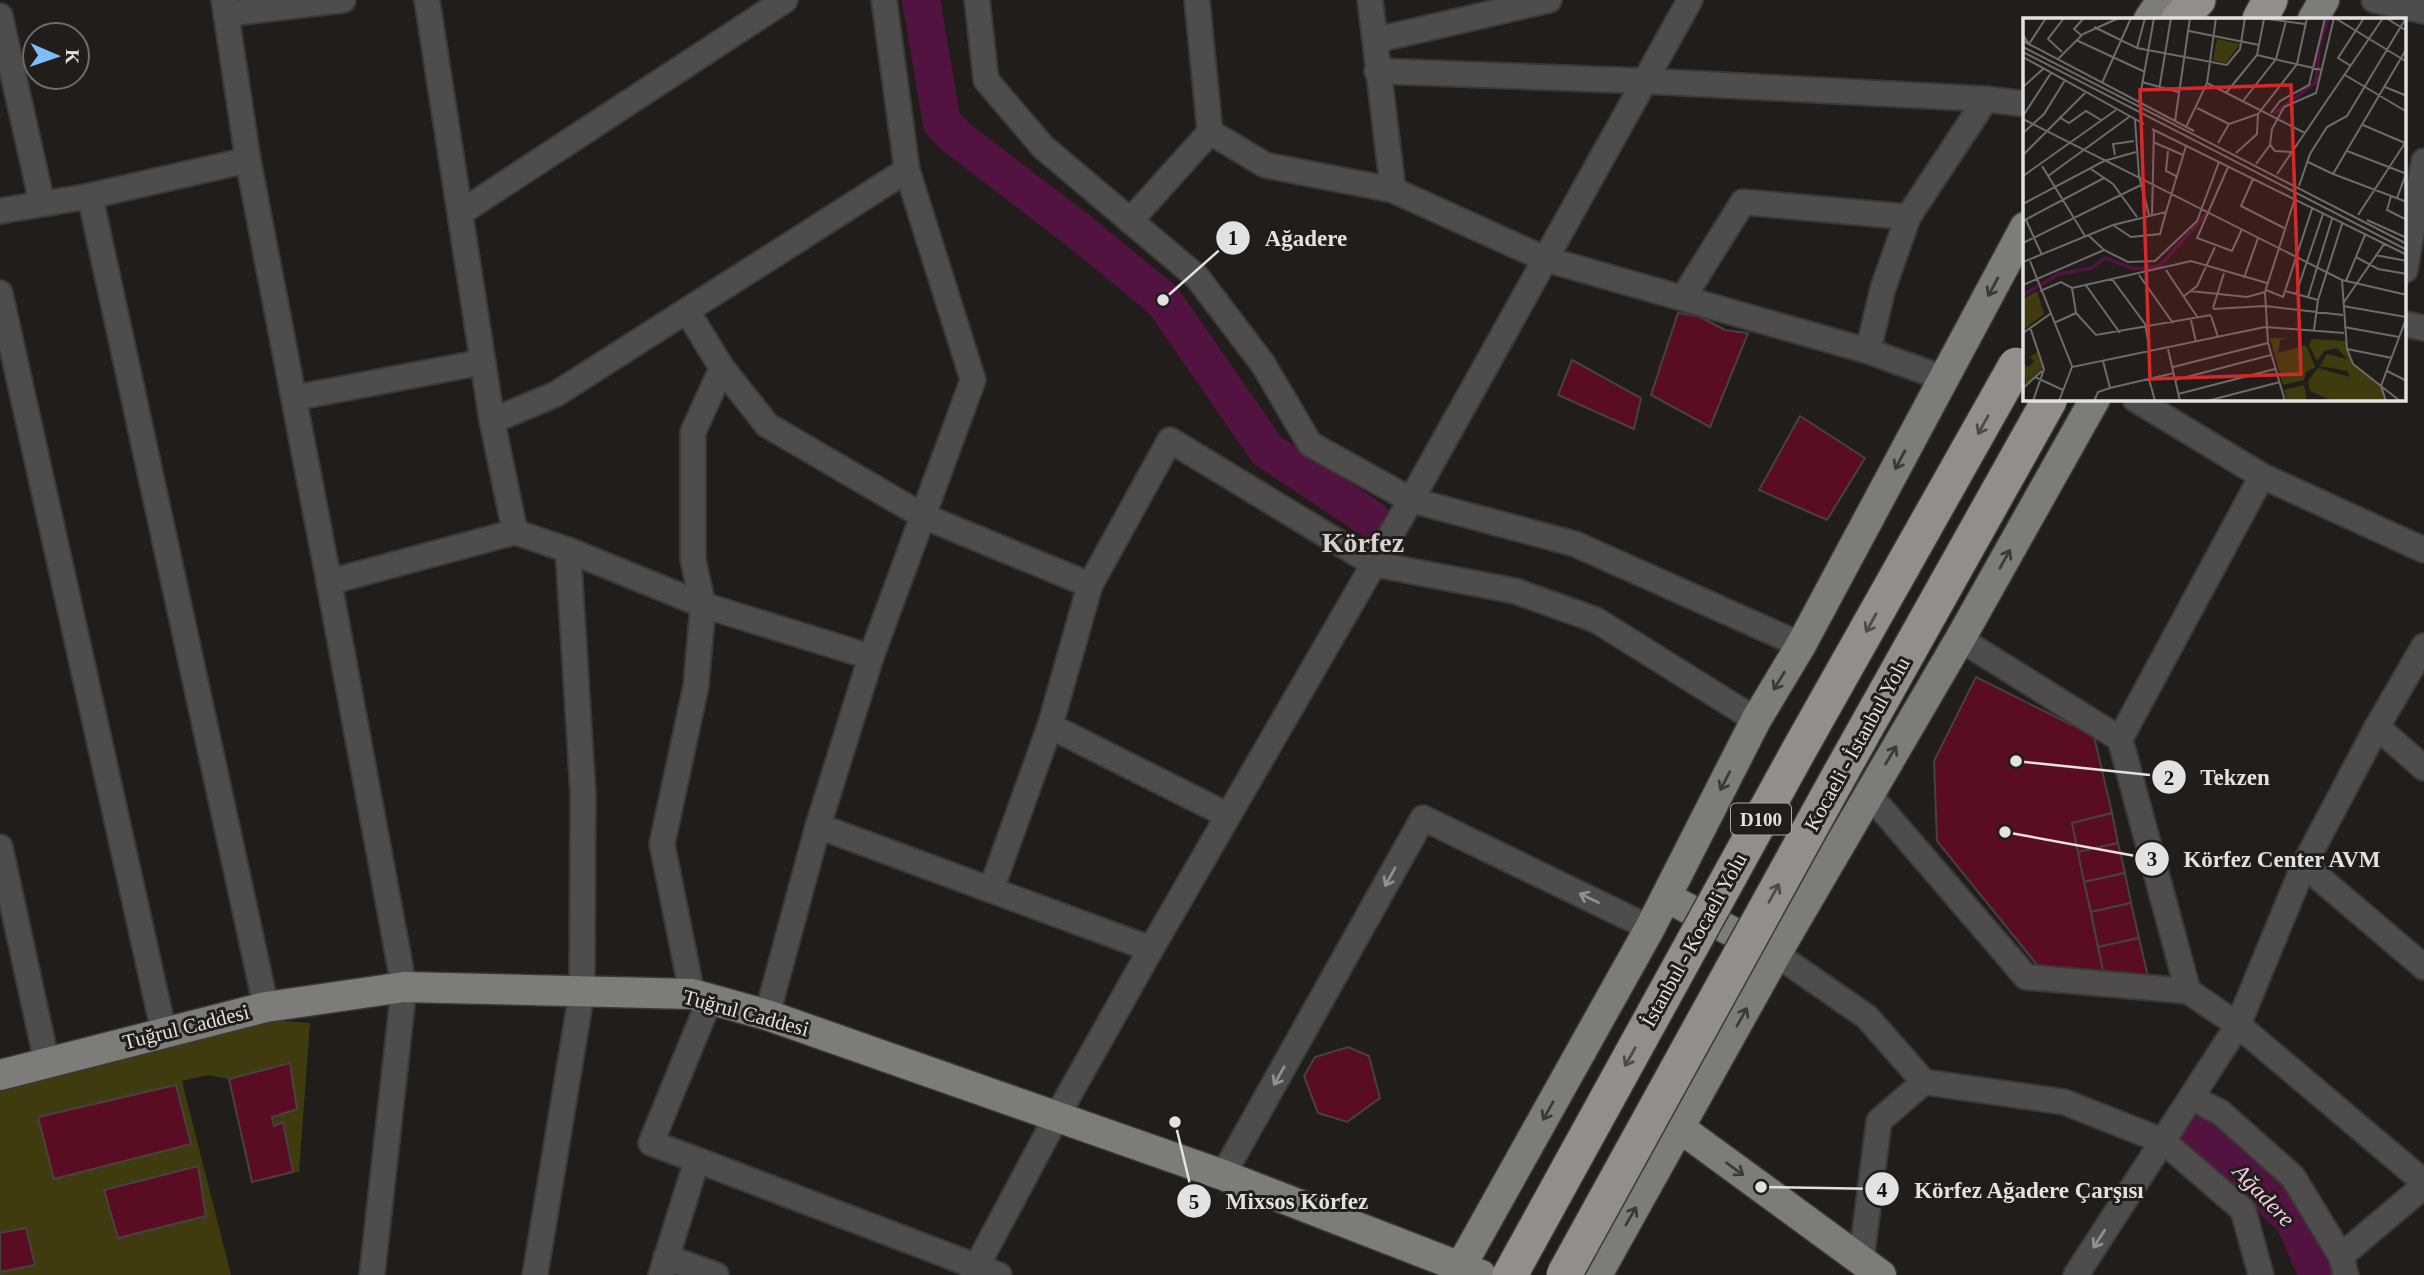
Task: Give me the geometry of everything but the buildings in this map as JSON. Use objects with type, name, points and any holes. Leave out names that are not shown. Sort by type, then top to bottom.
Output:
[{"type":"highway","points":[[2180,18],[2198,0]]},
{"type":"highway","points":[[2208,18],[2217,0]]},
{"type":"highway","points":[[2261,18],[2270,0]]},
{"type":"highway","name":"İstanbul - Kocaeli Yolu","points":[[1510,1275],[1799,750],[2021,357]]},
{"type":"highway","name":"Kocaeli - İstanbul Yolu","points":[[1564,1275],[1846,762],[2049,401]]},
{"type":"main road","points":[[2150,18],[2162,0]]},
{"type":"main road","points":[[2314,18],[2324,0]]},
{"type":"main road","points":[[1466,1272],[1650,928],[1756,720],[1801,645],[2023,231]]},
{"type":"main road","points":[[1597,1275],[1776,954],[2094,401]]},
{"type":"main road","points":[[1666,897],[1776,954]]},
{"type":"main road","name":"Tuğrul Caddesi","points":[[0,1075],[266,1007],[404,987],[701,996],[767,1016],[1223,1175],[1466,1272]]},
{"type":"main road","points":[[1680,1128],[1871,1268]]},
{"type":"street","points":[[343,0],[225,7],[248,160],[330,582],[404,987],[372,1275]]},
{"type":"street","points":[[427,0],[492,421],[515,533]]},
{"type":"street","points":[[460,213],[785,0]]},
{"type":"street","points":[[767,1016],[818,826],[871,657],[973,380],[907,170],[884,0]]},
{"type":"street","points":[[977,0],[986,80],[1043,147],[1197,277],[1263,364],[1310,444],[1411,500],[1574,544],[1801,645]]},
{"type":"street","points":[[1130,221],[1210,132],[1197,0]]},
{"type":"street","points":[[1370,0],[1393,190]]},
{"type":"street","points":[[1376,40],[1549,0]]},
{"type":"street","points":[[722,368],[693,432],[693,560],[703,605],[696,686],[662,844],[701,996],[651,1143],[982,1272],[1057,1116],[1227,815],[1411,500],[1690,0]]},
{"type":"street","points":[[2374,0],[2424,11]]},
{"type":"street","points":[[0,16],[42,203]]},
{"type":"street","points":[[1377,71],[1645,81],[1986,99],[2023,104]]},
{"type":"street","points":[[1868,351],[1883,289],[1909,217],[1986,99]]},
{"type":"street","points":[[1210,132],[1265,165],[1393,190],[1545,259],[1868,351],[1943,378]]},
{"type":"street","points":[[0,211],[90,196],[248,160]]},
{"type":"street","points":[[2406,264],[2424,163]]},
{"type":"street","points":[[492,421],[556,394],[907,170]]},
{"type":"street","points":[[90,196],[266,1007]]},
{"type":"street","points":[[1683,298],[1744,202],[1909,217]]},
{"type":"street","points":[[0,293],[164,1033]]},
{"type":"street","points":[[687,311],[722,368],[767,425],[923,516],[1090,585]]},
{"type":"street","points":[[2406,324],[2424,328]]},
{"type":"street","points":[[294,398],[483,362]]},
{"type":"street","points":[[2138,401],[2262,476],[2424,550]]},
{"type":"street","points":[[991,890],[1050,726],[1090,585],[1170,440],[1374,564],[1515,591],[1596,620],[1756,720]]},
{"type":"street","points":[[2120,739],[2262,476]]},
{"type":"street","points":[[330,582],[515,533],[568,550],[703,605],[871,657]]},
{"type":"street","points":[[535,1275],[582,991],[583,793],[568,550]]},
{"type":"street","points":[[1959,639],[2120,739],[2188,991]]},
{"type":"street","points":[[2076,1275],[2238,1025],[2304,865],[2377,727],[2424,646]]},
{"type":"street","points":[[1050,726],[1227,815]]},
{"type":"street","points":[[2377,727],[2424,768]]},
{"type":"street","points":[[1868,793],[2026,976],[2188,991],[2238,1025],[2424,1184],[2343,1266],[2293,1177],[2220,1112],[2192,1098]]},
{"type":"street","points":[[1223,1175],[1423,818],[1650,928]]},
{"type":"street","points":[[818,826],[1151,950]]},
{"type":"street","points":[[0,847],[47,1063]]},
{"type":"street","points":[[2304,865],[2424,967]]},
{"type":"street","points":[[1776,954],[1867,1017],[1924,1082],[2064,1102],[2163,1141],[2242,1210],[2261,1275]]},
{"type":"street","points":[[1871,1268],[1879,1121],[1924,1082]]},
{"type":"street","points":[[696,1160],[664,1266],[716,1275]]},
{"type":"shaded area","points":[[271,1020],[310,1023],[299,1172],[293,1172],[284,1122],[274,1126],[272,1117],[296,1108],[229,1079],[208,1075],[182,1081],[231,1275],[0,1275],[0,1091]]},
{"type":"waterway","name":"Ağadere","points":[[921,0],[942,123],[956,137],[1079,231],[1163,300],[1267,450],[1371,519]]},
{"type":"waterway","name":"Ağadere","points":[[2195,1127],[2294,1220],[2318,1275]]},
{"type":"place","name":"Ağadere","points":[[1163,300]]},
{"type":"place","name":"Tekzen","points":[[2016,761]]},
{"type":"place","name":"Körfez Center AVM","points":[[2005,832]]},
{"type":"place","name":"Mixsos Körfez","points":[[1175,1122]]},
{"type":"place","name":"Körfez Ağadere Çarşısı","points":[[1761,1187]]},
{"type":"district","name":"Körfez","points":[[1363,542]]}]
